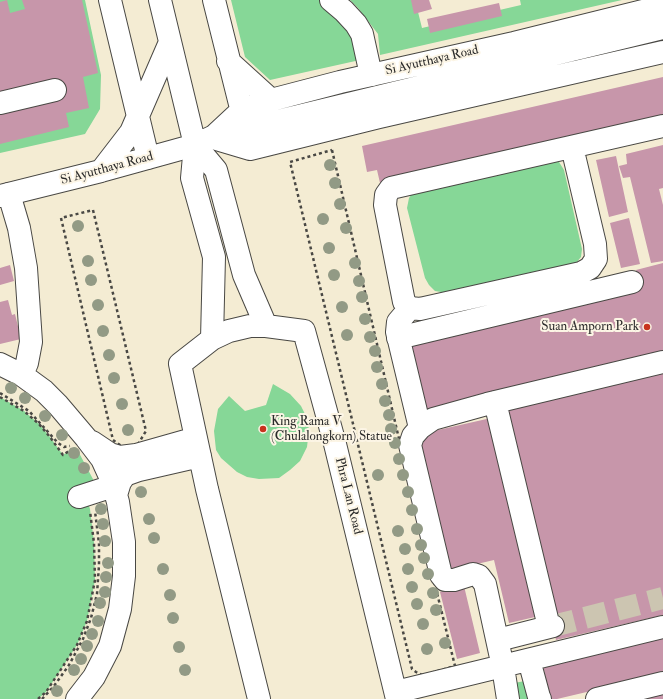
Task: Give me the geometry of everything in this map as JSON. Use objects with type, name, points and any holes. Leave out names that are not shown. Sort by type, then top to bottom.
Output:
[{"type":"main road","points":[[110,0],[148,158]]},
{"type":"main road","points":[[160,0],[170,42],[204,141],[216,170],[244,275],[266,326]]},
{"type":"main road","points":[[214,0],[246,129]]},
{"type":"main road","points":[[331,0],[356,24],[362,34],[376,98]]},
{"type":"main road","name":"Si Ayutthaya Road","points":[[346,115],[376,98],[554,54],[645,18],[663,6]]},
{"type":"main road","points":[[645,18],[663,51]]},
{"type":"main road","name":"Si Ayutthaya Road","points":[[204,141],[246,129],[271,100],[371,75],[514,43],[645,18]]},
{"type":"main road","points":[[101,171],[131,132],[170,42]]},
{"type":"main road","name":"Si Ayutthaya Road","points":[[4,195],[101,171],[246,129],[346,115],[559,76],[663,51]]},
{"type":"main road","points":[[554,54],[559,76]]},
{"type":"main road","points":[[228,61],[271,100]]},
{"type":"main road","points":[[0,103],[55,90]]},
{"type":"main road","points":[[101,171],[123,127],[131,90]]},
{"type":"main road","points":[[572,147],[595,244],[596,259],[590,268],[581,273],[428,308],[410,308],[404,302],[385,205],[386,195],[391,188],[663,126]]},
{"type":"main road","points":[[204,141],[192,178],[214,257],[212,339]]},
{"type":"main road","points":[[4,195],[19,228],[26,268],[30,342],[28,363],[22,375]]},
{"type":"main road","points":[[398,338],[632,282]]},
{"type":"main road","points":[[410,308],[398,322],[397,332],[420,428]]},
{"type":"main road","name":"Phra Lan Road","points":[[259,699],[207,489],[180,364],[212,339],[229,331],[250,326],[266,326],[304,331],[335,444],[396,696]]},
{"type":"main road","points":[[508,699],[504,667],[485,584],[479,576],[473,574],[454,580],[445,580],[441,575],[410,445],[413,436],[420,428],[433,419],[495,402],[663,362]]},
{"type":"main road","points":[[0,364],[22,375],[44,391],[58,405],[80,441],[102,459],[114,490],[124,542],[124,576],[120,609],[110,646],[94,677],[77,699]]},
{"type":"main road","points":[[495,402],[551,627],[498,640]]},
{"type":"main road","points":[[80,441],[120,457],[198,447]]},
{"type":"main road","points":[[88,504],[114,490],[125,475],[198,447]]},
{"type":"main road","points":[[396,696],[529,660],[663,627]]},
{"type":"main road","points":[[529,660],[540,699]]},
{"type":"main road","points":[[597,699],[663,683]]},
{"type":"path","points":[[332,150],[454,666],[422,675],[412,669],[290,162],[332,150]]},
{"type":"path","points":[[93,210],[146,431],[135,449],[124,448],[113,440],[61,218],[93,210]]},
{"type":"path","points":[[0,393],[29,411],[58,443],[64,447],[80,441]]},
{"type":"path","points":[[38,699],[46,692],[77,645],[87,621],[95,580],[94,544],[88,504]]},
{"type":"path","points":[[42,699],[69,666],[83,639],[91,618],[97,594],[99,544],[88,504]]},
{"type":"green space","points":[[0,0],[85,0],[101,75],[100,109],[85,134],[0,153]]},
{"type":"green space","points":[[231,0],[323,0],[353,37],[360,60],[270,80],[245,57]]},
{"type":"green space","points":[[350,0],[415,0],[422,28],[521,5],[520,0],[622,0],[380,55],[378,34]]},
{"type":"green space","points":[[551,158],[559,162],[564,170],[582,249],[581,257],[576,263],[447,293],[435,291],[425,278],[407,208],[409,198],[413,192]]},
{"type":"green space","points":[[273,384],[290,394],[301,406],[307,418],[309,430],[307,447],[300,461],[279,478],[259,479],[247,477],[237,472],[221,458],[216,450],[214,431],[218,409],[229,396],[245,411],[266,405]]},
{"type":"green space","points":[[0,397],[24,411],[39,424],[63,455],[75,447],[94,481],[83,489],[90,509],[94,543],[95,580],[87,621],[77,645],[46,692],[38,699],[0,699]]},
{"type":"green space","points":[[525,681],[531,699],[518,699],[514,683]]},
{"type":"building","points":[[7,0],[10,13],[25,9],[22,0],[82,0],[98,73],[83,77],[89,108],[66,113],[69,127],[0,144],[0,2]]},
{"type":"building","points":[[411,0],[429,0],[432,9],[414,14]]},
{"type":"building","points":[[499,3],[502,16],[430,33],[427,19]]},
{"type":"building","points":[[663,77],[663,118],[380,183],[377,170],[367,172],[362,146]]},
{"type":"building","points":[[663,145],[663,188],[659,189],[663,205],[663,261],[651,263],[630,177],[623,178],[619,166],[627,164],[626,154]]},
{"type":"building","points":[[616,156],[628,212],[609,217],[596,160]]},
{"type":"building","points":[[629,218],[640,264],[621,268],[610,223]]},
{"type":"building","points":[[663,263],[663,356],[425,411],[410,344],[640,290],[636,270]]},
{"type":"building","points":[[10,265],[14,281],[0,285],[0,268]]},
{"type":"building","points":[[8,300],[12,315],[15,314],[21,339],[0,344],[0,302]]},
{"type":"building","points":[[663,365],[663,615],[556,640],[501,405]]},
{"type":"building","points":[[491,418],[535,617],[509,623],[494,560],[447,571],[416,435]]},
{"type":"building","points":[[464,586],[480,653],[457,659],[440,592]]},
{"type":"building","points":[[663,636],[663,674],[557,699],[550,699],[543,665]]},
{"type":"building","points":[[663,691],[663,699],[633,699]]},
{"type":"tunnel","points":[[553,626],[663,598]]},
{"type":"place","name":"Suan Amporn Park","points":[[647,327]]},
{"type":"place","name":"King Rama V (Chulalongkorn) Statue","points":[[263,429]]}]
